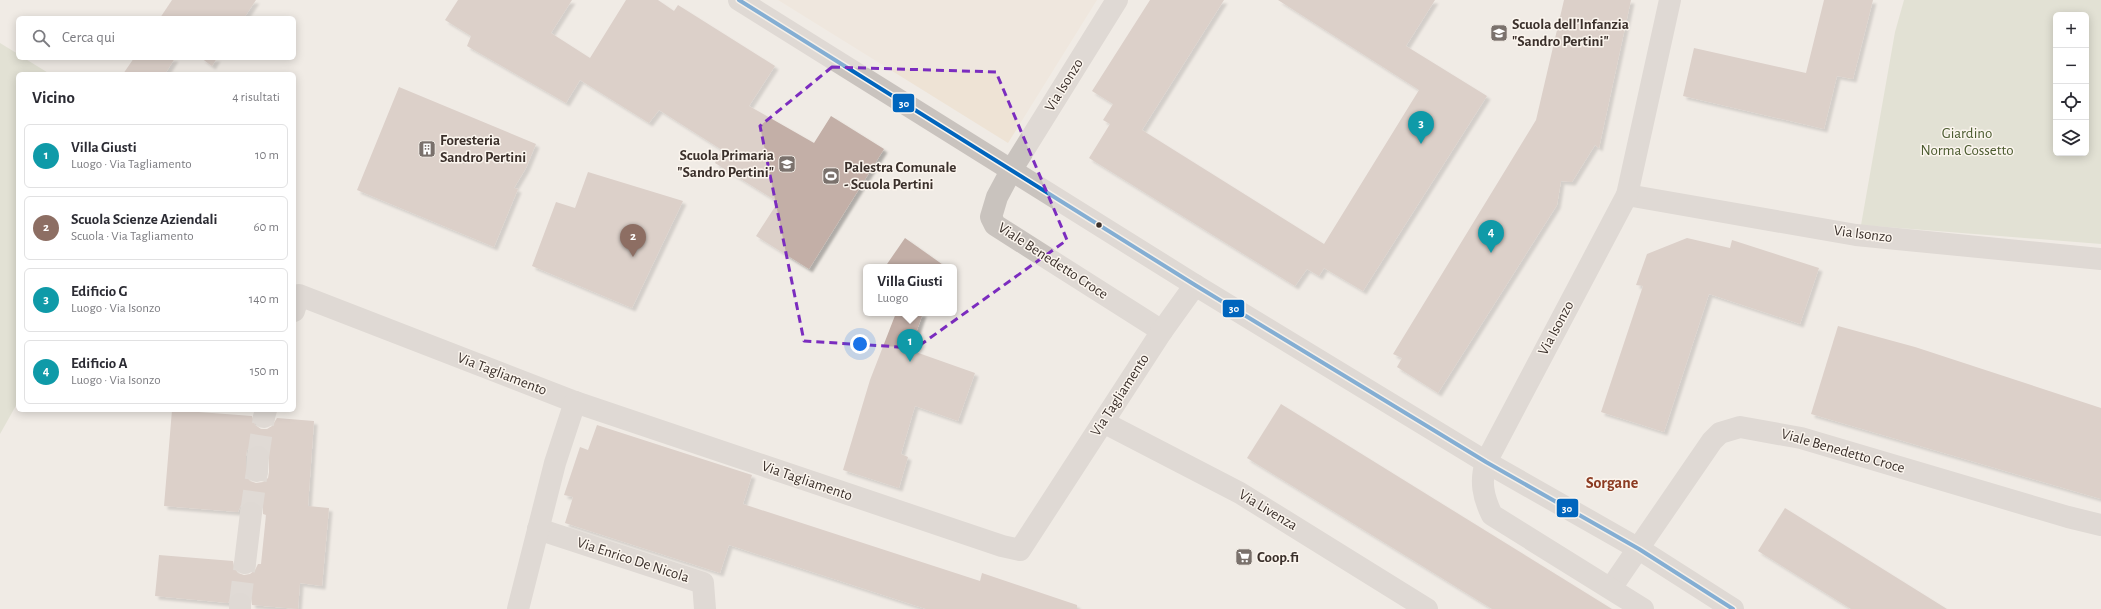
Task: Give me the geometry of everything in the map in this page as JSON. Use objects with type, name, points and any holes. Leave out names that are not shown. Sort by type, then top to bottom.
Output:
[{"type":"street","points":[[739,0],[1195,285],[1486,462],[1639,549],[1732,609]]},
{"type":"street","name":"Via Isonzo","points":[[1012,170],[1118,0]]},
{"type":"street","name":"Via Isonzo","points":[[1486,462],[1627,195],[1670,0]]},
{"type":"street","name":"Viale Benedetto Croce","points":[[1012,170],[993,208],[991,217],[995,225],[1162,331]]},
{"type":"street","name":"Via Isonzo","points":[[1627,195],[1856,235],[2101,259]]},
{"type":"street","name":"Via Tagliamento","points":[[297,303],[575,402],[1002,546],[1020,550],[1162,331],[1195,285]]},
{"type":"street","points":[[518,609],[555,463],[575,402]]},
{"type":"street","name":"Via Livenza","points":[[1103,422],[1240,493],[1427,609]]},
{"type":"street","name":"Viale Benedetto Croce","points":[[1486,462],[1482,487],[1484,497],[1492,515],[1626,601],[1639,549],[1712,441],[1720,433],[1740,427],[1801,438],[2060,515],[2101,524]]},
{"type":"street","points":[[245,563],[252,513]]},
{"type":"street","name":"Via Enrico De Nicola","points":[[538,529],[703,583],[705,609]]},
{"type":"highlighted area","points":[[832,67],[996,72],[1067,240],[916,348],[804,341],[760,126]]},
{"type":"green space","name":"Giardino Norma Cossetto","points":[[1904,0],[2101,0],[2101,244],[1861,225],[1895,32]]},
{"type":"green space","points":[[0,43],[16,53],[16,60],[27,60],[47,72],[16,72],[16,406],[0,434]]},
{"type":"shaded area","points":[[778,0],[1097,0],[1008,143]]},
{"type":"building","points":[[172,0],[256,0],[245,16],[161,16]]},
{"type":"building","points":[[458,0],[572,0],[551,33],[590,58],[626,0],[658,0],[674,11],[678,5],[775,66],[749,106],[814,143],[831,116],[884,149],[809,269],[756,236],[778,202],[715,163],[722,150],[659,110],[649,123],[580,80],[566,103],[467,46],[471,36],[445,20]]},
{"type":"building","points":[[1150,0],[1224,0],[1142,130],[1324,244],[1419,90],[1278,0],[1435,0],[1406,46],[1487,96],[1363,291],[1324,268],[1319,276],[1307,269],[1295,286],[1089,158],[1110,124],[1103,120],[1113,104],[1092,91]]},
{"type":"building","points":[[1564,0],[1631,0],[1599,148],[1595,145],[1572,182],[1561,181],[1557,205],[1438,393],[1397,367],[1402,358],[1393,354],[1536,120]]},
{"type":"building","points":[[1824,0],[1873,0],[1853,79],[1837,76],[1824,129],[1683,96],[1694,48],[1806,73]]},
{"type":"building","points":[[133,60],[174,60],[166,72],[124,72]]},
{"type":"building","points":[[204,60],[216,60],[212,66]]},
{"type":"building","name":"Foresteria Sandro Pertini","points":[[399,87],[536,144],[526,168],[514,188],[518,189],[494,247],[357,190]]},
{"type":"building","points":[[588,172],[683,201],[632,308],[532,266],[556,202],[575,208]]},
{"type":"building","points":[[905,238],[942,264],[887,264]]},
{"type":"building","points":[[1687,238],[1730,248],[1732,240],[1819,268],[1800,324],[1709,294],[1664,432],[1601,412],[1643,286],[1636,285],[1647,254]]},
{"type":"building","points":[[895,316],[922,316],[910,350],[975,373],[958,421],[915,406],[901,454],[908,457],[899,488],[843,470],[870,380]]},
{"type":"building","points":[[1838,326],[1915,347],[2101,408],[2101,499],[1811,414]]},
{"type":"building","points":[[1281,404],[1612,609],[1492,609],[1247,458]]},
{"type":"building","points":[[172,412],[199,412],[252,416],[255,425],[261,429],[267,429],[272,426],[277,418],[314,421],[308,506],[329,508],[322,586],[300,583],[298,609],[252,605],[251,597],[246,593],[240,592],[233,593],[228,603],[155,596],[159,555],[233,561],[234,568],[238,573],[244,575],[250,574],[255,570],[258,564],[261,564],[266,515],[263,514],[263,508],[259,503],[246,501],[241,505],[238,512],[164,506]],"holes":[[[259,445],[265,447],[269,452],[268,478],[263,482],[256,483],[250,481],[246,476],[247,450],[252,446]]]},
{"type":"building","points":[[597,425],[752,475],[743,504],[980,581],[982,573],[1077,605],[1077,609],[926,609],[729,545],[720,573],[565,523],[573,497],[564,495],[580,447],[588,450]]},
{"type":"building","points":[[1785,508],[1947,609],[1851,609],[1758,551]]},
{"type":"tunnel","points":[[258,457],[264,417]]},
{"type":"tunnel","points":[[251,513],[257,471]]},
{"type":"tunnel","points":[[240,604],[245,563]]},
{"type":"transit line","name":"30","points":[[739,0],[1195,285],[1486,462],[1639,549],[1733,609]]},
{"type":"place","name":"Scuola dell'Infanzia \"Sandro Pertini\"","points":[[1499,33]]},
{"type":"place","name":"Edificio G","points":[[1421,144]]},
{"type":"place","name":"Foresteria Sandro Pertini","points":[[427,149]]},
{"type":"place","name":"Scuola Primaria \"Sandro Pertini\"","points":[[787,164]]},
{"type":"place","name":"Palestra Comunale - Scuola Pertini","points":[[831,176]]},
{"type":"place","name":"Edificio A","points":[[1491,253]]},
{"type":"place","name":"Scuola Scienze Aziendali","points":[[633,257]]},
{"type":"place","name":"Villa Giusti","points":[[910,362]]},
{"type":"place","name":"Coop.fi","points":[[1244,557]]},
{"type":"district","name":"Sorgane","points":[[1612,483]]}]
